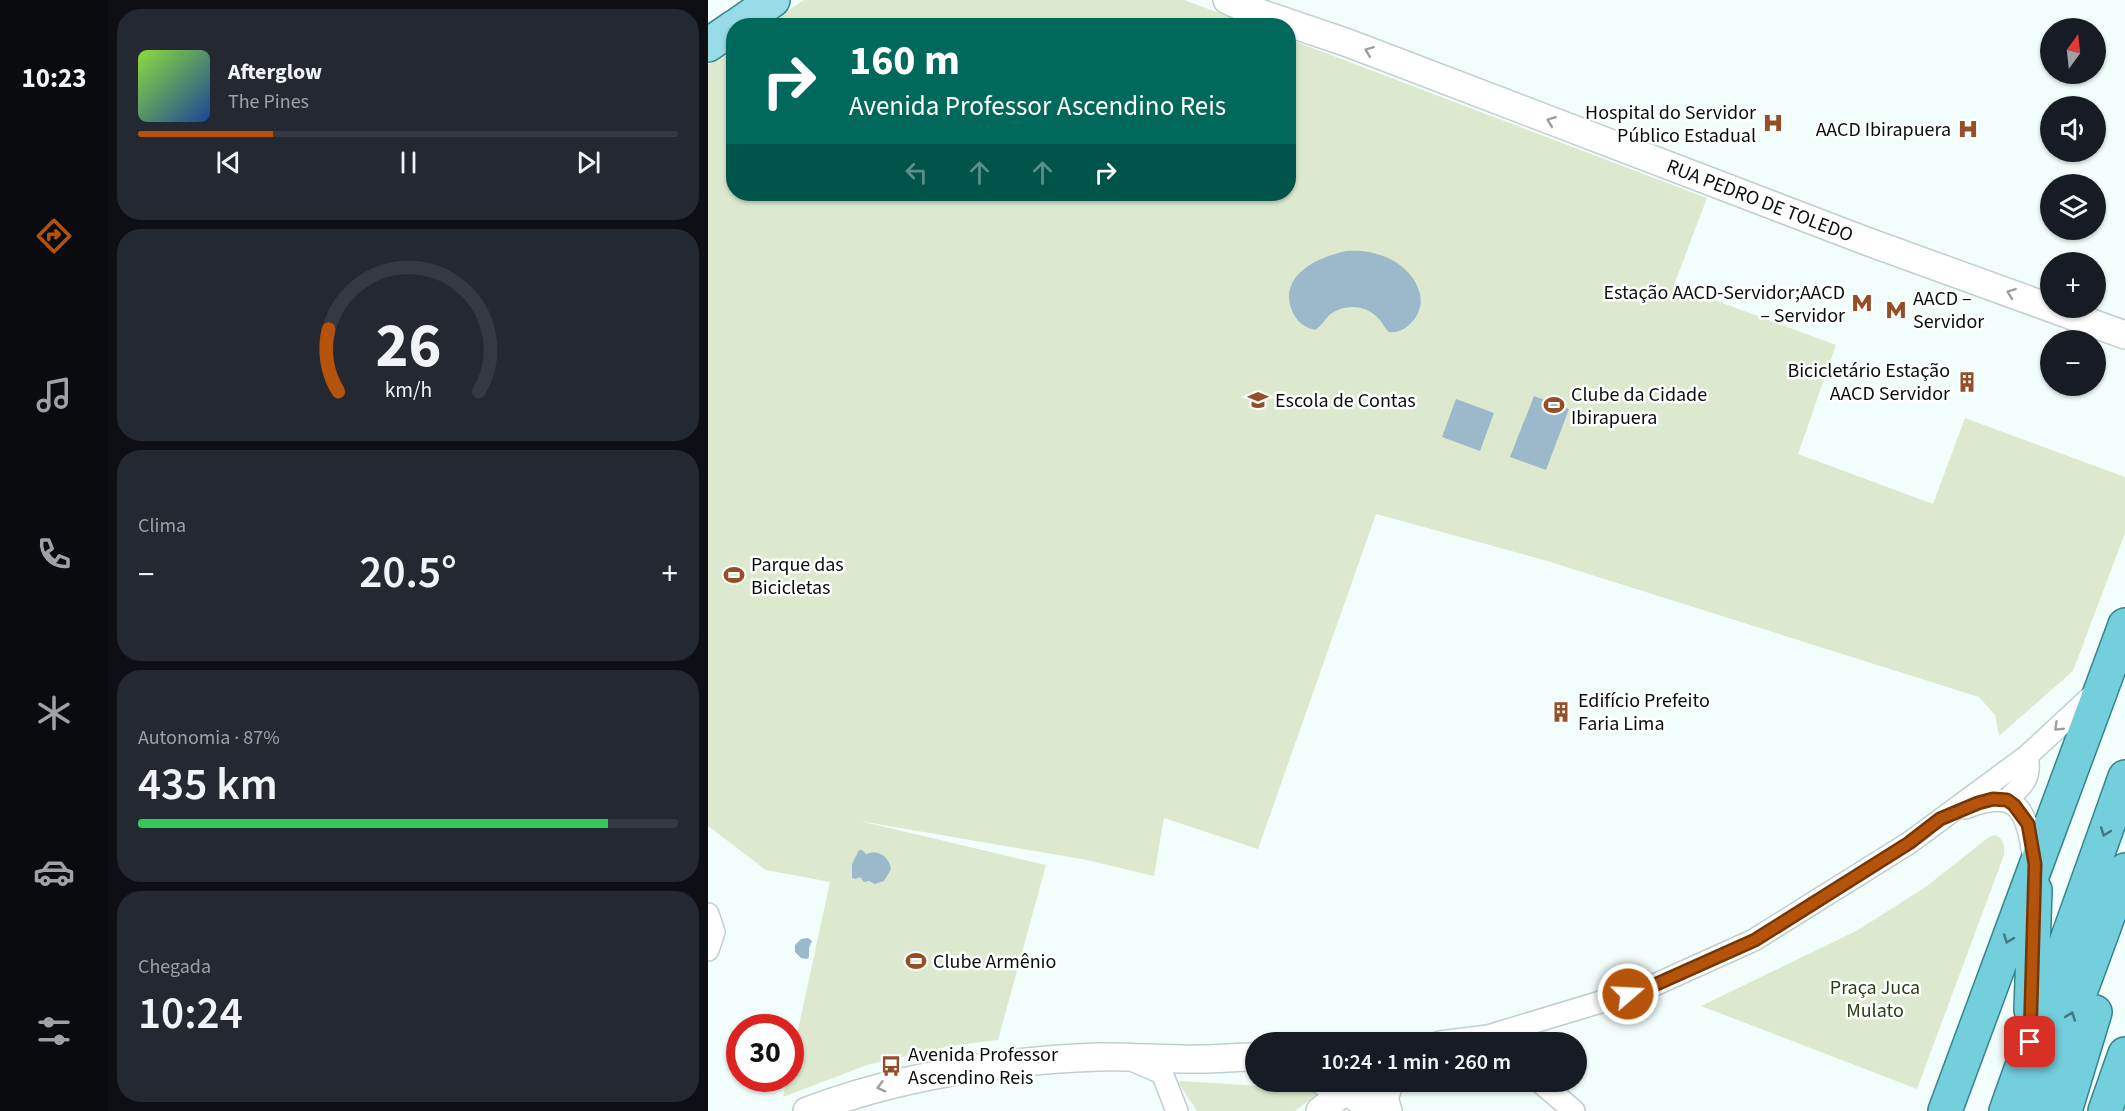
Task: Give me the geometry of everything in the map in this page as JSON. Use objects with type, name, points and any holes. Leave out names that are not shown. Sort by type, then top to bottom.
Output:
[{"type":"highway","points":[[1945,1111],[2125,625]]},
{"type":"highway","points":[[2006,1111],[2125,777]]},
{"type":"highway","points":[[2030,1042],[2035,864]]},
{"type":"highway","points":[[2039,1111],[2125,870]]},
{"type":"highway","points":[[2065,1111],[2125,919]]},
{"type":"highway","points":[[2105,1111],[2125,1054]]},
{"type":"main road","points":[[747,18],[773,0]]},
{"type":"main road","points":[[708,45],[726,32]]},
{"type":"street","name":"RUA PEDRO DE TOLEDO","points":[[1227,0],[1274,18]]},
{"type":"street","name":"RUA PEDRO DE TOLEDO","points":[[1296,25],[1348,43],[1855,237],[2125,335]]},
{"type":"street","points":[[1513,1032],[1650,987],[1755,940],[1909,843],[2027,756],[2101,688]]},
{"type":"street","points":[[2007,800],[2022,785],[2028,775],[2030,767],[2027,756]]},
{"type":"street","points":[[2007,800],[2009,769]]},
{"type":"street","points":[[1940,819],[1978,803],[1993,799],[2007,800],[2014,805],[2028,824],[2035,864]]},
{"type":"street","points":[[708,914],[714,932],[708,950]]},
{"type":"street","points":[[807,1111],[847,1096],[899,1083],[1018,1062],[1126,1058],[1245,1067]]},
{"type":"street","points":[[1182,1064],[1245,1058]]},
{"type":"street","points":[[1177,1111],[1182,1064]]},
{"type":"street","points":[[1320,1111],[1337,1092]]},
{"type":"street","points":[[1352,1092],[1378,1111]]},
{"type":"street","points":[[1386,1092],[1384,1098],[1388,1111]]},
{"type":"street","points":[[1552,1092],[1574,1111]]},
{"type":"green space","points":[[804,0],[1184,0],[1233,18],[777,18]]},
{"type":"green space","points":[[1296,42],[1707,198],[1674,285],[1836,345],[1798,454],[1933,504],[1965,418],[2125,477],[2125,533],[2073,671],[1999,736],[1995,715],[1979,697],[1544,560],[1376,514],[1258,849],[1164,818],[1154,876],[1087,860],[860,821],[1046,865],[998,1040],[950,1046],[867,1065],[804,1089],[804,1014],[801,1014],[830,882],[766,870],[708,826],[708,65],[726,52],[726,201],[1296,201]]},
{"type":"green space","name":"Praça Juca Mulato","points":[[1995,835],[2003,843],[2004,855],[1917,1089],[1701,1006],[1858,930],[1927,886],[1989,837]]},
{"type":"green space","points":[[1180,1081],[1245,1085],[1245,1092],[1317,1092],[1318,1094],[1295,1111],[1197,1111],[1179,1084]]},
{"type":"green space","points":[[784,1092],[796,1092],[783,1097]]},
{"type":"water","points":[[1346,251],[1378,254],[1393,260],[1410,275],[1420,294],[1421,304],[1408,326],[1389,332],[1372,313],[1355,307],[1337,310],[1315,330],[1303,325],[1297,319],[1291,308],[1289,296],[1296,277],[1314,263]]},
{"type":"water","points":[[1534,396],[1569,409],[1546,470],[1510,457]]},
{"type":"water","points":[[1456,399],[1494,413],[1480,451],[1442,437]]},
{"type":"water","points":[[859,850],[866,854],[879,853],[888,860],[891,869],[884,881],[875,884],[869,881],[864,882],[860,877],[852,878],[852,864]]},
{"type":"water","points":[[808,938],[812,941],[809,957],[801,958],[795,952],[795,945],[801,939]]},
{"type":"place","name":"Hospital do Servidor Público Estadual","points":[[1773,123]]},
{"type":"place","name":"AACD Ibirapuera","points":[[1968,129]]},
{"type":"place","name":"Estação AACD-Servidor;AACD – Servidor","points":[[1862,303]]},
{"type":"place","name":"AACD – Servidor","points":[[1896,310]]},
{"type":"place","name":"Bicicletário Estação AACD Servidor","points":[[1967,382]]},
{"type":"place","name":"Escola de Contas","points":[[1258,400]]},
{"type":"place","name":"Clube da Cidade Ibirapuera","points":[[1554,405]]},
{"type":"place","name":"Parque das Bicicletas","points":[[734,575]]},
{"type":"place","name":"Edifício Prefeito Faria Lima","points":[[1561,712]]},
{"type":"place","name":"Clube Armênio","points":[[916,961]]},
{"type":"place","name":"Avenida Professor Ascendino Reis","points":[[891,1066]]},
{"type":"route","points":[[1628,994],[1650,987],[1755,940],[1909,843],[1940,819],[1978,803],[1993,799],[2007,800],[2022,814],[2028,824],[2035,864],[2030,1042]]}]
